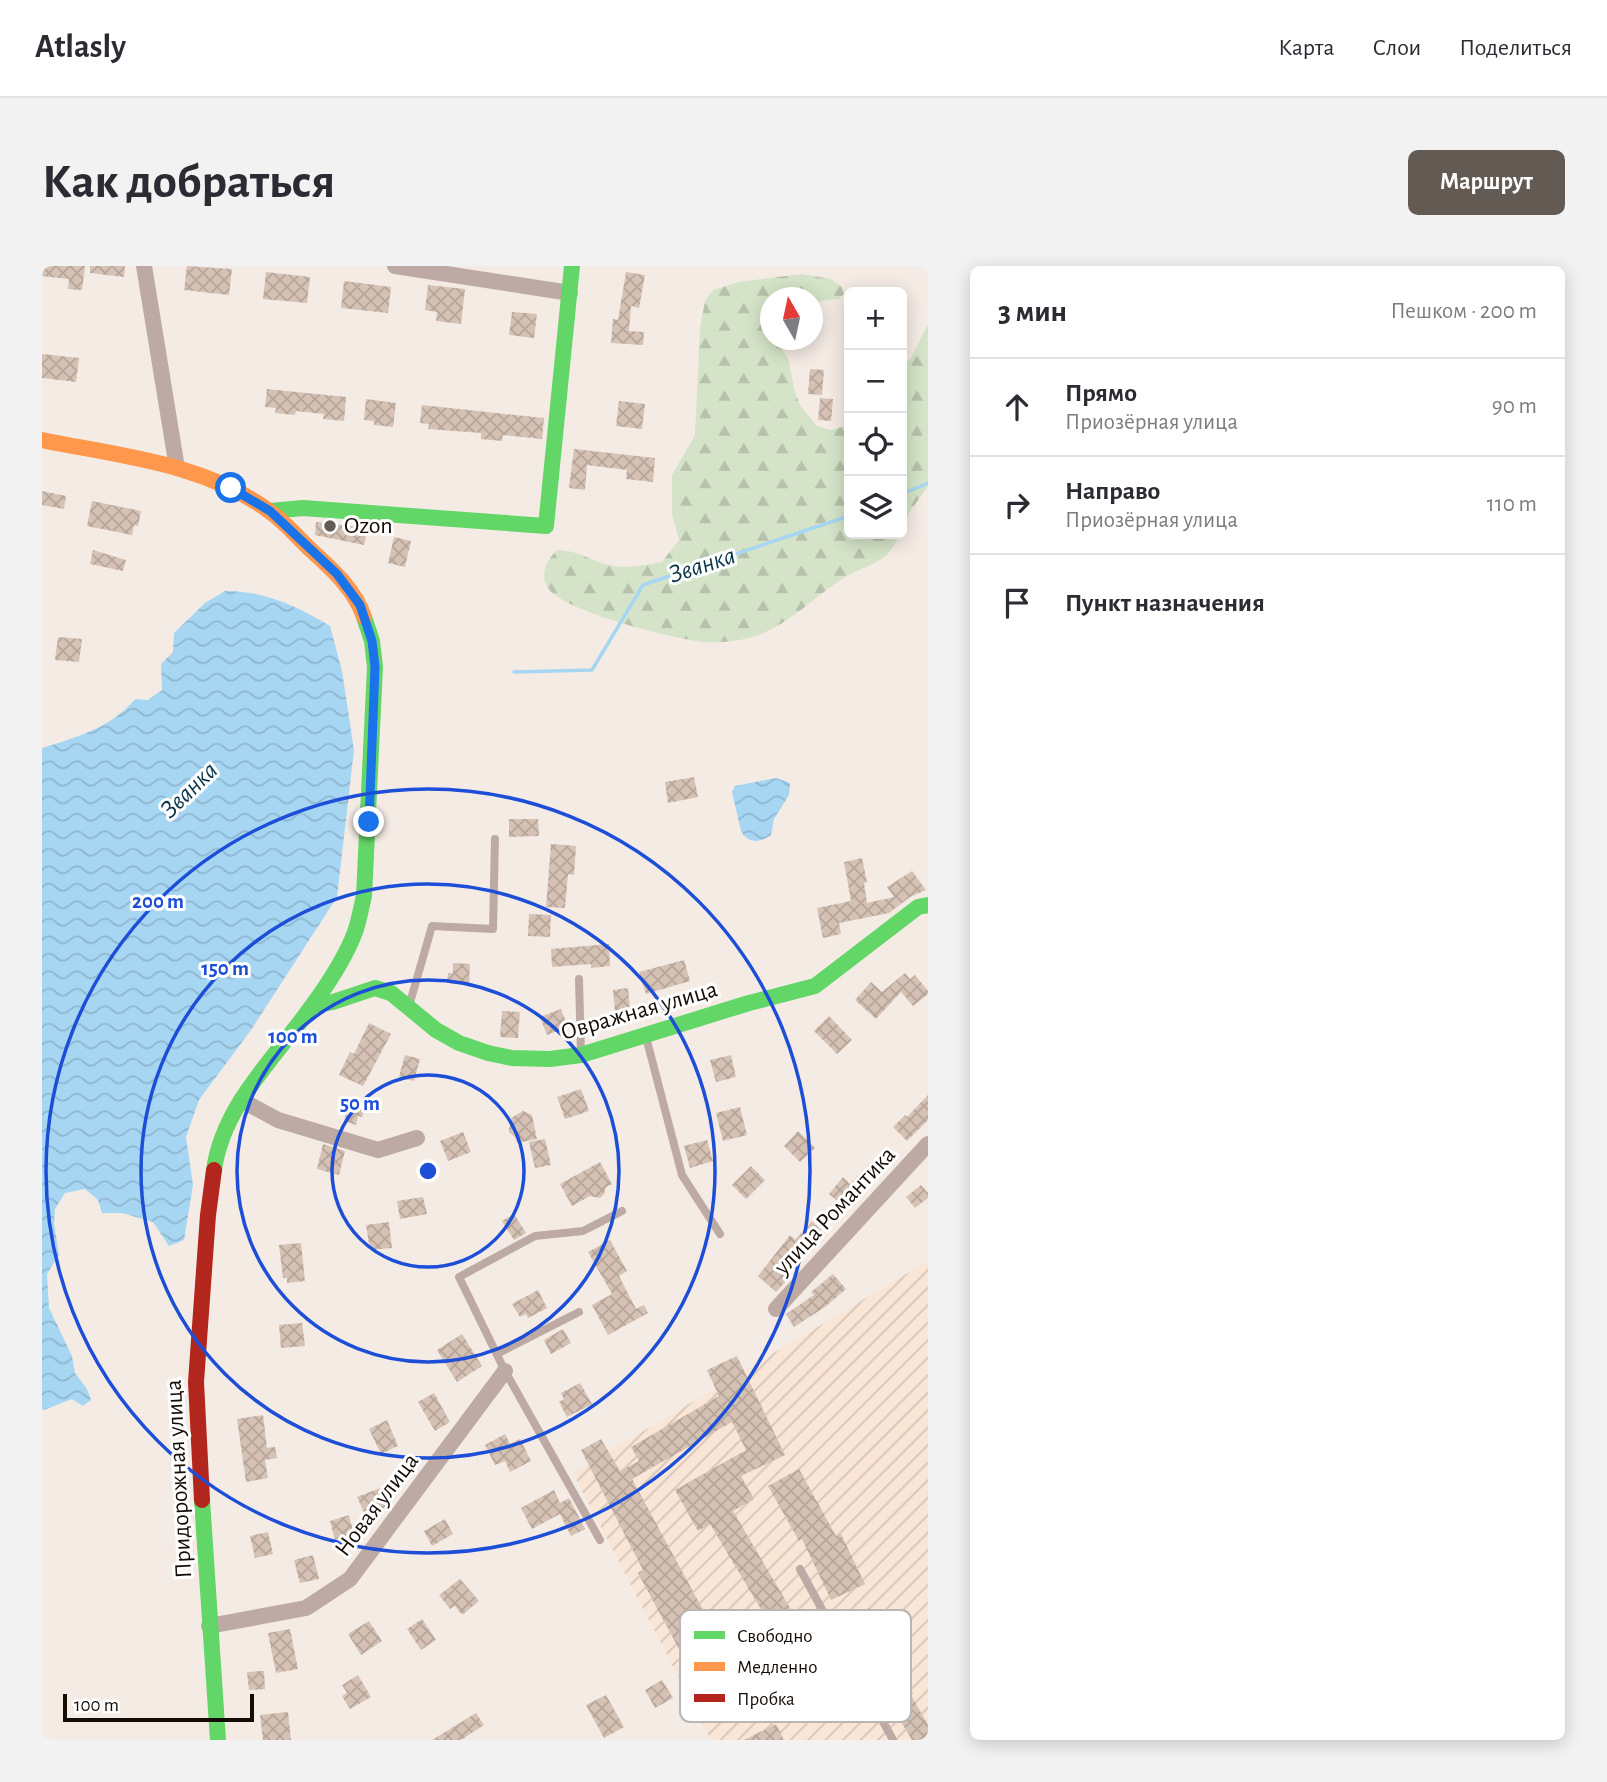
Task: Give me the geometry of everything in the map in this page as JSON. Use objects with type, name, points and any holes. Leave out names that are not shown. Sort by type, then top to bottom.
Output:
[{"type":"street","points":[[144,266],[177,468]]},
{"type":"street","points":[[395,266],[570,293]]},
{"type":"street","points":[[270,511],[303,508],[546,526],[572,266]]},
{"type":"street","name":"Придорожная улица","points":[[42,440],[189,470],[231,488],[270,511],[337,574],[360,605],[370,633],[375,667],[364,896],[355,932],[339,965],[313,1006],[241,1100],[226,1124],[216,1155],[208,1215],[196,1382],[218,1740]]},
{"type":"street","name":"Овражная улица","points":[[313,1006],[375,988],[391,993],[436,1030],[459,1043],[488,1053],[512,1058],[550,1059],[581,1055],[814,986],[919,907],[928,905]]},
{"type":"street","points":[[241,1100],[278,1119],[378,1150],[417,1138]]},
{"type":"street","name":"улица Романтика","points":[[776,1309],[926,1150]]},
{"type":"street","name":"Новая улица","points":[[209,1626],[306,1608],[350,1579],[506,1371]]},
{"type":"lane","points":[[409,1008],[432,926],[493,929],[495,839]]},
{"type":"lane","points":[[579,979],[581,1055]]},
{"type":"lane","points":[[646,1034],[682,1175],[720,1234]]},
{"type":"lane","points":[[600,1540],[506,1371],[458,1277],[536,1236],[583,1231],[622,1211]]},
{"type":"lane","points":[[497,1354],[579,1312]]},
{"type":"lane","points":[[800,1569],[822,1610]]},
{"type":"lane","points":[[883,1722],[893,1740]]},
{"type":"shaded area","points":[[928,1261],[928,1740],[711,1740],[702,1722],[911,1722],[911,1610],[680,1610],[680,1680],[573,1473]]},
{"type":"green space","points":[[802,274],[831,279],[842,287],[844,294],[839,299],[823,301],[823,287],[760,287],[760,350],[783,350],[788,358],[800,405],[817,426],[831,430],[844,426],[844,539],[897,539],[894,545],[883,558],[831,586],[782,623],[768,631],[735,641],[702,642],[668,635],[596,615],[558,597],[548,588],[544,578],[547,563],[557,550],[577,553],[612,566],[634,566],[662,562],[679,540],[672,514],[672,475],[695,435],[700,328],[705,301],[713,290],[739,282]]},
{"type":"green space","points":[[928,324],[928,486],[907,518],[907,362]]},
{"type":"water","points":[[225,591],[254,594],[280,601],[330,626],[342,671],[354,750],[337,897],[251,1030],[199,1100],[186,1137],[193,1185],[184,1240],[169,1246],[153,1222],[122,1213],[102,1213],[98,1200],[85,1189],[65,1193],[55,1209],[54,1223],[59,1255],[47,1274],[49,1308],[72,1356],[75,1373],[87,1389],[91,1400],[83,1406],[72,1399],[44,1410],[42,748],[93,730],[126,709],[135,699],[148,700],[162,690],[161,664],[173,652],[174,633],[205,603]]},
{"type":"water","points":[[776,778],[790,783],[789,795],[774,819],[771,835],[759,841],[751,840],[741,831],[732,792],[735,786]]},
{"type":"building","points":[[43,266],[85,266],[82,290],[68,289],[69,279],[42,276]]},
{"type":"building","points":[[90,266],[125,266],[124,277],[90,273]]},
{"type":"building","points":[[187,266],[232,269],[229,295],[184,290]]},
{"type":"building","points":[[266,272],[310,277],[307,303],[263,299]]},
{"type":"building","points":[[626,272],[645,275],[639,308],[631,306],[629,331],[644,332],[643,345],[611,343],[613,319],[618,320]]},
{"type":"building","points":[[344,281],[391,287],[388,313],[341,308]]},
{"type":"building","points":[[428,285],[465,289],[461,324],[436,321],[437,312],[425,310]]},
{"type":"building","points":[[512,312],[537,314],[534,338],[509,335]]},
{"type":"building","points":[[42,354],[79,358],[76,382],[42,378]]},
{"type":"building","points":[[810,369],[824,370],[822,395],[808,394]]},
{"type":"building","points":[[267,389],[346,397],[344,421],[323,419],[324,414],[296,411],[295,415],[275,413],[276,408],[265,407]]},
{"type":"building","points":[[820,398],[833,399],[831,421],[818,420]]},
{"type":"building","points":[[366,399],[396,403],[393,427],[374,425],[374,421],[364,420]]},
{"type":"building","points":[[619,401],[645,404],[642,429],[616,426]]},
{"type":"building","points":[[422,405],[544,418],[542,439],[503,435],[502,441],[481,439],[481,433],[428,429],[429,424],[420,423]]},
{"type":"building","points":[[574,449],[655,458],[653,482],[626,479],[627,470],[587,465],[585,490],[569,488]]},
{"type":"building","points":[[42,491],[66,496],[64,509],[42,505]]},
{"type":"building","points":[[92,501],[141,511],[138,526],[134,525],[132,535],[87,526]]},
{"type":"building","points":[[316,522],[368,528],[364,545],[315,535]]},
{"type":"building","points":[[394,537],[411,541],[405,567],[388,563]]},
{"type":"building","points":[[93,550],[126,560],[123,571],[90,564]]},
{"type":"building","points":[[58,637],[82,639],[79,662],[55,660]]},
{"type":"building","points":[[694,777],[698,797],[668,803],[665,782]]},
{"type":"building","points":[[509,819],[538,819],[539,836],[509,837]]},
{"type":"building","points":[[551,844],[576,846],[574,875],[568,874],[565,908],[546,907]]},
{"type":"building","points":[[862,858],[867,882],[864,883],[867,903],[894,897],[887,887],[912,871],[926,890],[910,897],[889,913],[839,923],[841,934],[823,938],[817,908],[851,901],[844,862]]},
{"type":"building","points":[[529,914],[551,915],[550,937],[528,936]]},
{"type":"building","points":[[609,944],[610,966],[591,968],[591,964],[552,967],[551,949]]},
{"type":"building","points":[[684,960],[690,981],[646,994],[639,972]]},
{"type":"building","points":[[453,963],[470,964],[469,985],[447,983],[448,973],[453,973]]},
{"type":"building","points":[[905,973],[910,979],[915,975],[928,991],[928,994],[913,1006],[901,992],[876,1019],[855,1000],[871,982],[882,992]]},
{"type":"building","points":[[628,988],[630,1010],[615,1011],[613,990]]},
{"type":"building","points":[[561,1009],[568,1027],[547,1035],[540,1017]]},
{"type":"building","points":[[502,1011],[520,1012],[518,1038],[500,1037]]},
{"type":"building","points":[[829,1016],[852,1040],[837,1054],[814,1031]]},
{"type":"building","points":[[369,1023],[391,1034],[363,1086],[339,1075],[350,1052],[354,1054]]},
{"type":"building","points":[[405,1055],[420,1059],[414,1081],[399,1077]]},
{"type":"building","points":[[731,1055],[736,1077],[716,1082],[710,1060]]},
{"type":"building","points":[[581,1089],[589,1111],[565,1119],[557,1097]]},
{"type":"building","points":[[928,1095],[928,1120],[907,1141],[893,1127]]},
{"type":"building","points":[[346,1099],[366,1103],[362,1117],[358,1116],[356,1125],[344,1121],[346,1113],[342,1112]]},
{"type":"building","points":[[740,1107],[747,1135],[723,1141],[716,1113]]},
{"type":"building","points":[[523,1111],[532,1115],[537,1139],[517,1143],[509,1128],[511,1118]]},
{"type":"building","points":[[798,1131],[815,1148],[800,1162],[784,1146]]},
{"type":"building","points":[[463,1132],[471,1152],[448,1161],[440,1141]]},
{"type":"building","points":[[545,1139],[551,1165],[535,1168],[529,1142]]},
{"type":"building","points":[[707,1140],[713,1161],[690,1168],[684,1146]]},
{"type":"building","points":[[323,1144],[345,1151],[339,1175],[317,1169]]},
{"type":"building","points":[[600,1162],[612,1184],[606,1187],[600,1198],[590,1196],[572,1206],[560,1184]]},
{"type":"building","points":[[871,1162],[880,1174],[870,1184],[866,1181],[844,1206],[829,1194],[843,1177],[850,1184]]},
{"type":"building","points":[[751,1166],[765,1180],[746,1199],[732,1185]]},
{"type":"building","points":[[921,1185],[928,1193],[928,1198],[915,1208],[906,1197]]},
{"type":"building","points":[[423,1197],[427,1214],[400,1219],[397,1201]]},
{"type":"building","points":[[514,1214],[526,1233],[514,1240],[502,1221]]},
{"type":"building","points":[[812,1221],[825,1234],[776,1292],[758,1276],[790,1235],[795,1240]]},
{"type":"building","points":[[389,1222],[392,1248],[370,1250],[366,1225]]},
{"type":"building","points":[[610,1240],[627,1271],[619,1276],[636,1309],[644,1305],[648,1313],[608,1335],[592,1305],[612,1294],[588,1252]]},
{"type":"building","points":[[301,1243],[305,1281],[287,1283],[287,1278],[283,1278],[279,1245]]},
{"type":"building","points":[[833,1274],[846,1289],[825,1307],[794,1327],[786,1314],[814,1295],[811,1292]]},
{"type":"building","points":[[538,1290],[547,1308],[528,1318],[526,1314],[520,1317],[512,1304]]},
{"type":"building","points":[[302,1323],[305,1346],[281,1348],[279,1325]]},
{"type":"building","points":[[563,1329],[571,1343],[551,1354],[544,1340]]},
{"type":"building","points":[[462,1334],[482,1366],[457,1382],[437,1350]]},
{"type":"building","points":[[737,1356],[785,1455],[741,1476],[754,1499],[733,1511],[791,1610],[761,1610],[710,1524],[698,1531],[675,1490],[746,1450],[732,1422],[632,1479],[703,1610],[680,1610],[680,1651],[638,1573],[643,1570],[581,1450],[601,1439],[620,1471],[639,1461],[631,1447],[719,1396],[707,1370]]},
{"type":"building","points":[[580,1383],[592,1404],[567,1417],[559,1402],[564,1399],[561,1393]]},
{"type":"building","points":[[434,1393],[450,1422],[435,1431],[418,1402]]},
{"type":"building","points":[[263,1415],[267,1448],[275,1447],[277,1458],[265,1460],[268,1478],[246,1482],[237,1419]]},
{"type":"building","points":[[387,1420],[398,1446],[381,1454],[369,1429]]},
{"type":"building","points":[[505,1434],[510,1444],[520,1439],[531,1461],[510,1472],[505,1461],[495,1465],[485,1445]]},
{"type":"building","points":[[799,1469],[836,1536],[841,1534],[865,1584],[831,1600],[802,1539],[799,1541],[768,1486]]},
{"type":"building","points":[[380,1488],[388,1507],[366,1517],[357,1497]]},
{"type":"building","points":[[554,1490],[560,1503],[569,1498],[585,1529],[571,1536],[560,1514],[532,1529],[521,1508]]},
{"type":"building","points":[[349,1515],[354,1535],[335,1540],[330,1521]]},
{"type":"building","points":[[445,1519],[453,1534],[432,1546],[424,1531]]},
{"type":"building","points":[[268,1532],[273,1554],[255,1558],[250,1536]]},
{"type":"building","points":[[313,1555],[319,1579],[300,1583],[294,1560]]},
{"type":"building","points":[[460,1579],[479,1601],[462,1615],[455,1606],[450,1609],[439,1595]]},
{"type":"building","points":[[422,1619],[436,1640],[421,1650],[407,1629]]},
{"type":"building","points":[[369,1621],[382,1641],[361,1655],[348,1634]]},
{"type":"building","points":[[290,1629],[298,1669],[276,1673],[268,1633]]},
{"type":"building","points":[[264,1671],[265,1689],[249,1690],[247,1672]]},
{"type":"building","points":[[358,1675],[371,1697],[350,1709],[342,1696],[347,1693],[342,1685]]},
{"type":"building","points":[[662,1680],[673,1698],[655,1708],[645,1690]]},
{"type":"building","points":[[606,1695],[624,1727],[604,1738],[586,1705]]},
{"type":"building","points":[[911,1695],[928,1725],[928,1740],[912,1740],[901,1722],[911,1722]]},
{"type":"building","points":[[288,1712],[291,1740],[263,1740],[260,1715]]},
{"type":"building","points":[[476,1713],[484,1725],[461,1740],[432,1740]]},
{"type":"building","points":[[776,1724],[784,1740],[744,1740]]},
{"type":"waterway","name":"Званка","points":[[907,492],[928,483]]},
{"type":"waterway","name":"Званка","points":[[514,672],[592,670],[643,585],[844,518]]},
{"type":"traffic: fast","points":[[270,511],[303,508],[546,526],[572,266]]},
{"type":"traffic: fast","points":[[214,1170],[219,1146],[239,1103],[330,980],[358,923],[364,896],[375,667],[372,641],[364,617]]},
{"type":"traffic: fast","points":[[312,1006],[375,988],[391,993],[436,1030],[459,1043],[488,1053],[512,1058],[550,1059],[581,1055],[749,1003],[815,986],[918,907],[928,905]]},
{"type":"traffic: fast","points":[[202,1500],[218,1740]]},
{"type":"traffic: slow","points":[[42,440],[160,464],[217,482],[244,495],[280,520],[335,573],[355,598],[364,617]]},
{"type":"traffic: jam","points":[[202,1500],[196,1382],[208,1215],[214,1170]]},
{"type":"place","name":"Ozon","points":[[330,526]]},
{"type":"route","points":[[231,488],[270,511],[337,574],[360,605],[368,624],[375,667],[369,822]]}]
